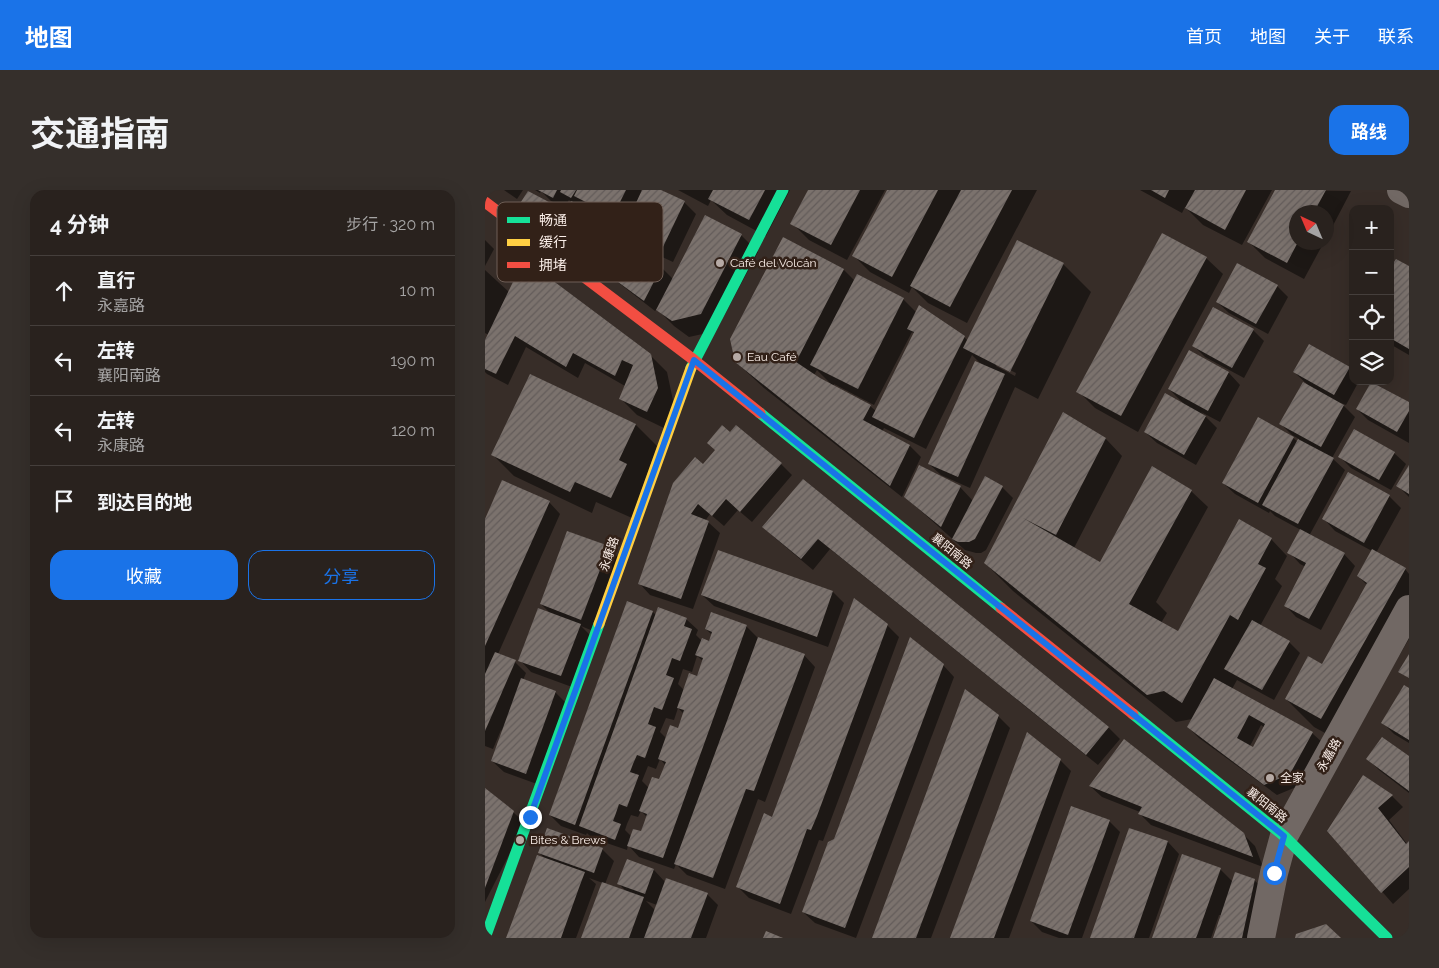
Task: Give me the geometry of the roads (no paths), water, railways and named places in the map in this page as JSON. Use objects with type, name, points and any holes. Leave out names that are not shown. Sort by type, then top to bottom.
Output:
[{"type":"street","name":"永康路","points":[[485,938],[694,360],[783,190]]},
{"type":"street","points":[[1401,190],[1409,194]]},
{"type":"street","name":"襄阳南路","points":[[485,202],[497,211]]},
{"type":"street","name":"襄阳南路","points":[[592,282],[694,360],[1284,836],[1387,938]]},
{"type":"street","name":"永嘉路","points":[[1261,938],[1274,873],[1284,836],[1409,609]]},
{"type":"place","name":"Café del Volcán","points":[[720,263]]},
{"type":"place","name":"Eau Café","points":[[737,357]]},
{"type":"place","name":"全家","points":[[1270,778]]},
{"type":"place","name":"Bites & Brews","points":[[520,840]]}]
